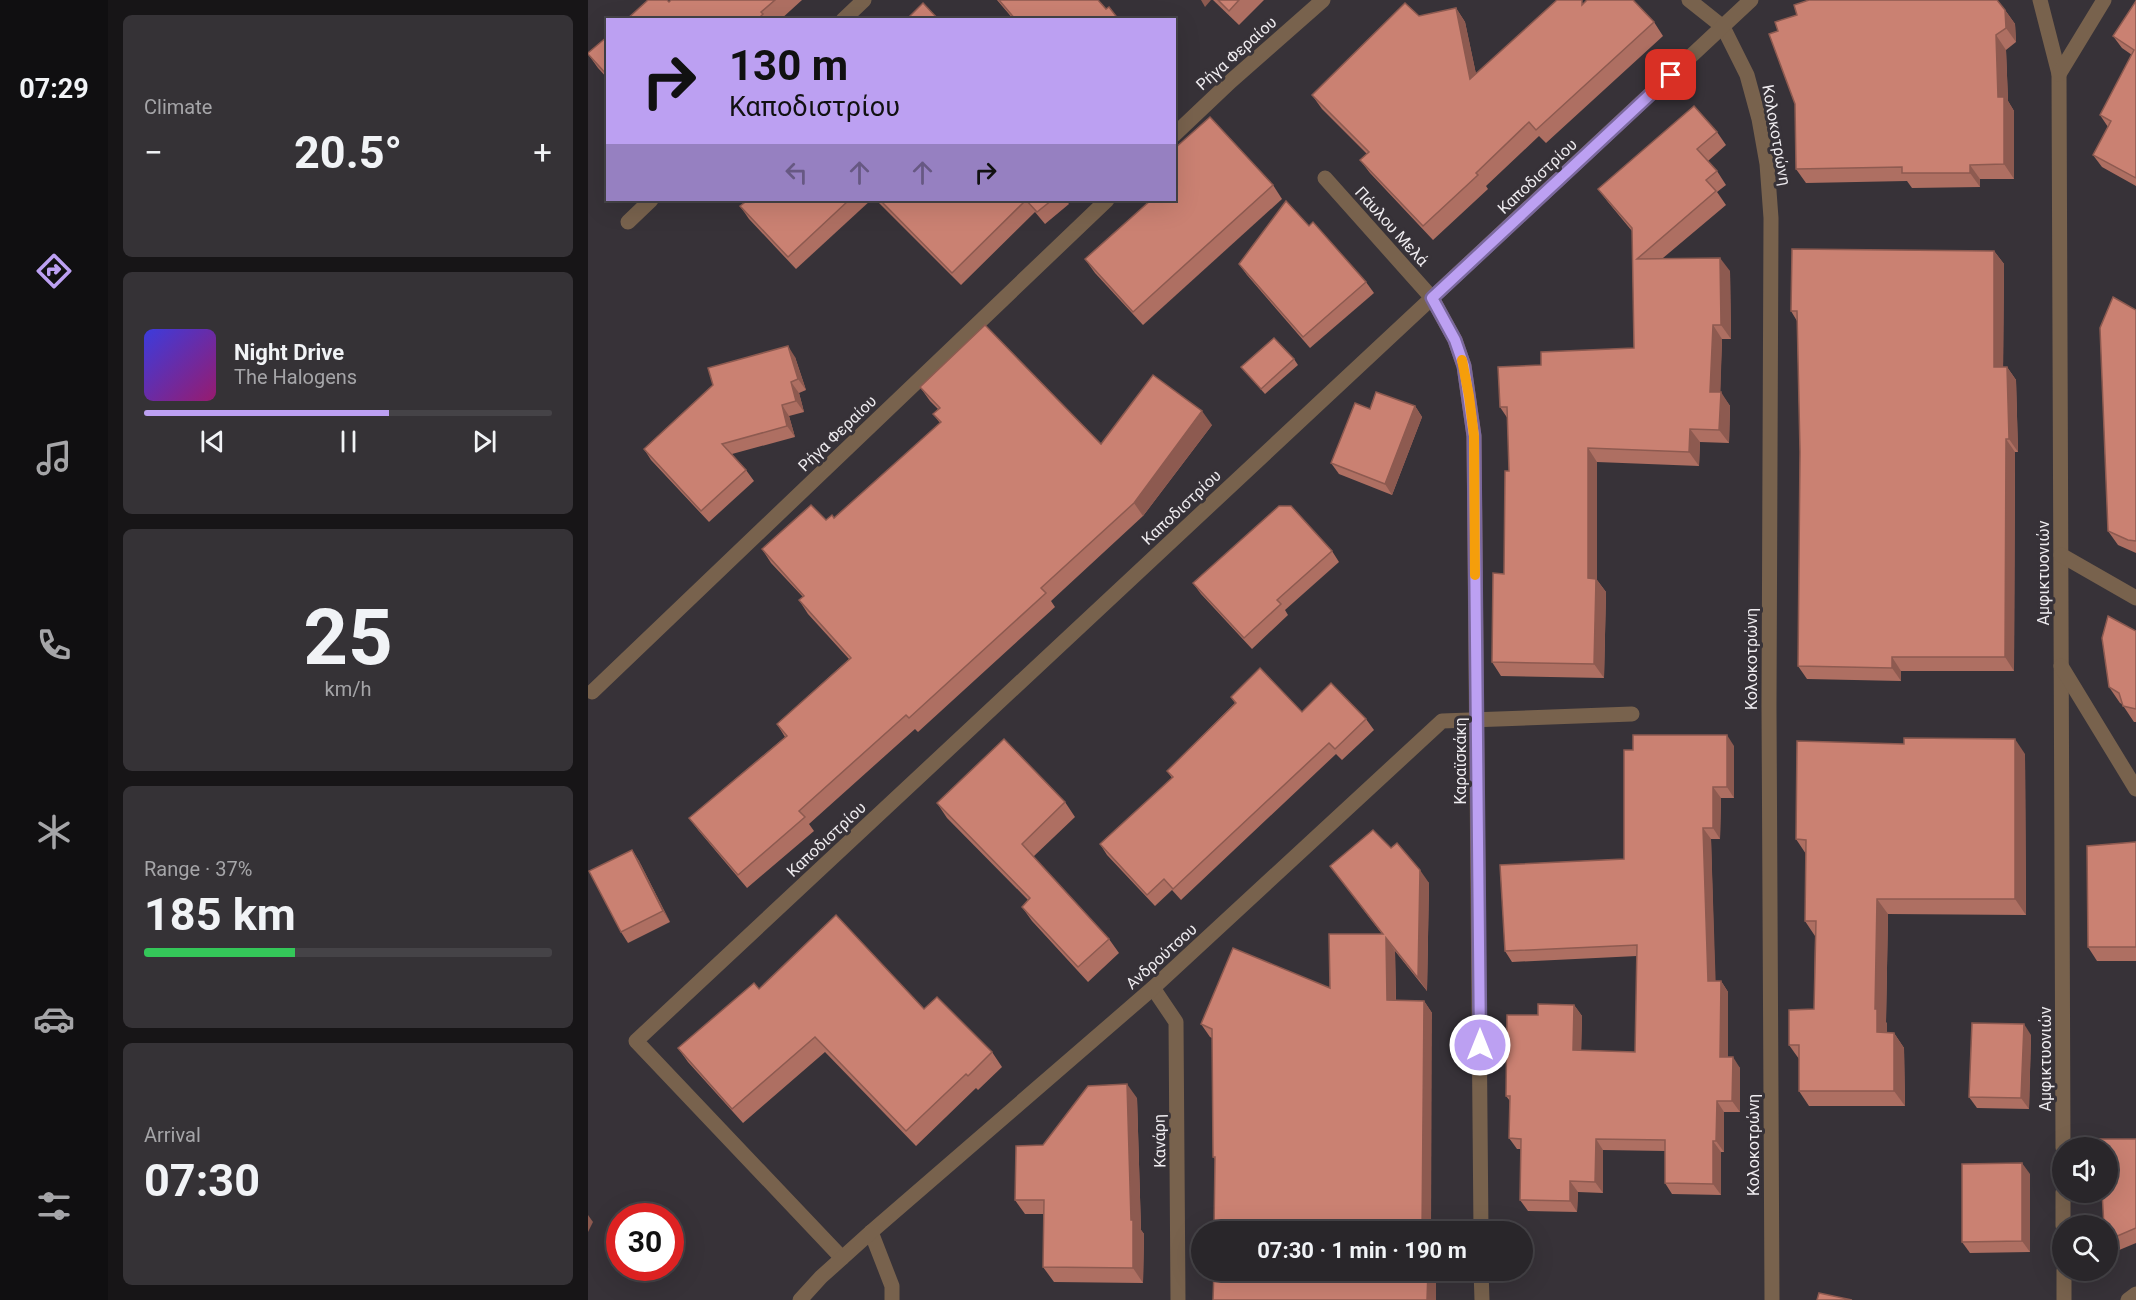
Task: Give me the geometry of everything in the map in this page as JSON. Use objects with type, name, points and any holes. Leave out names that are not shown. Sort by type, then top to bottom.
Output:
[{"type":"street","points":[[845,18],[864,0]]},
{"type":"street","name":"Ρήγα Φεραίου","points":[[1176,133],[1323,0]]},
{"type":"street","points":[[1689,0],[1723,27]]},
{"type":"street","name":"Καποδιστρίου","points":[[842,1258],[636,1041],[1751,0]]},
{"type":"street","name":"Αμφικτυονιών","points":[[2040,0],[2060,74],[2063,1137]]},
{"type":"street","points":[[2060,74],[2104,0]]},
{"type":"street","name":"Κολοκοτρώνη","points":[[1723,27],[1748,75],[1767,164],[1772,218],[1769,730],[1772,1300]]},
{"type":"street","name":"Πάυλου Μελά","points":[[1325,178],[1432,298]]},
{"type":"street","points":[[628,222],[650,201]]},
{"type":"street","name":"Ρήγα Φεραίου","points":[[592,692],[1106,201]]},
{"type":"street","name":"Καραϊσκάκη","points":[[1432,298],[1455,340],[1464,366],[1474,436],[1481,1221]]},
{"type":"street","points":[[2061,555],[2136,598]]},
{"type":"street","points":[[2061,666],[2136,789]]},
{"type":"street","name":"Ανδρούτσου","points":[[800,1300],[871,1232],[1154,988],[1442,721],[1632,714]]},
{"type":"street","name":"Κανάρη","points":[[1154,988],[1176,1022],[1178,1300]]},
{"type":"street","points":[[871,1232],[892,1286],[892,1300]]},
{"type":"street","points":[[1481,1281],[1482,1300]]},
{"type":"street","points":[[2064,1281],[2064,1300]]},
{"type":"street","points":[[2128,1300],[2136,1294]]},
{"type":"building","points":[[648,0],[667,0],[669,2],[671,0],[775,0],[761,12],[763,14],[759,18],[628,18]]},
{"type":"building","points":[[999,0],[1098,0],[1106,9],[1109,7],[1117,18],[1014,18]]},
{"type":"building","points":[[1218,0],[1239,0],[1229,11]]},
{"type":"building","points":[[1557,0],[1582,0],[1582,5],[1587,0],[1633,0],[1654,22],[1536,130],[1529,122],[1476,173],[1478,175],[1423,226],[1360,160],[1369,152],[1312,95],[1405,3],[1419,16],[1456,8],[1470,79]]},
{"type":"building","points":[[1809,0],[1997,0],[2005,10],[2006,28],[1996,35],[1998,97],[2004,97],[2004,164],[1970,165],[1970,173],[1902,173],[1902,167],[1796,169],[1795,104],[1769,34],[1778,31],[1775,22],[1797,15],[1794,5]]},
{"type":"building","points":[[2136,1],[2136,178],[2093,155],[2111,121],[2100,115],[2134,50],[2113,36]]},
{"type":"building","points":[[923,3],[937,18],[908,18]]},
{"type":"building","points":[[606,38],[606,74],[588,54]]},
{"type":"building","points":[[1694,106],[1717,132],[1697,149],[1717,171],[1706,180],[1716,191],[1637,259],[1720,258],[1721,325],[1713,325],[1710,392],[1721,392],[1719,430],[1690,429],[1689,452],[1588,448],[1588,578],[1596,579],[1594,664],[1492,662],[1493,573],[1504,574],[1505,471],[1509,471],[1507,407],[1500,407],[1498,367],[1541,365],[1541,352],[1634,348],[1632,228],[1598,189]]},
{"type":"building","points":[[1210,117],[1273,185],[1133,312],[1085,259],[1150,201],[1176,201],[1176,147]]},
{"type":"building","points":[[747,201],[848,201],[788,257],[740,206]]},
{"type":"building","points":[[881,201],[1025,201],[952,273]]},
{"type":"building","points":[[1027,201],[1051,201],[1037,212]]},
{"type":"building","points":[[1286,201],[1309,226],[1313,222],[1366,282],[1303,337],[1239,264]]},
{"type":"building","points":[[1792,249],[1994,251],[1994,367],[2007,367],[2009,439],[2006,439],[2005,657],[1892,657],[1892,668],[1798,666],[1800,452],[1797,311],[1791,311]]},
{"type":"building","points":[[2113,297],[2136,310],[2136,541],[2108,531],[2100,328]]},
{"type":"building","points":[[985,325],[1101,444],[1153,375],[1202,411],[1134,503],[1041,588],[1046,593],[909,718],[906,715],[799,811],[805,817],[738,875],[689,818],[787,736],[777,724],[851,658],[799,600],[804,596],[762,549],[811,505],[826,520],[832,515],[834,518],[941,422],[933,414],[940,408],[920,387]]},
{"type":"building","points":[[1274,338],[1294,359],[1261,389],[1241,367]]},
{"type":"building","points":[[788,346],[798,379],[791,382],[796,401],[782,405],[787,426],[722,444],[746,470],[701,511],[644,449],[713,385],[708,368]]},
{"type":"building","points":[[1376,392],[1415,406],[1385,484],[1331,463],[1355,403],[1370,409]]},
{"type":"building","points":[[1279,506],[1291,506],[1332,551],[1277,600],[1281,604],[1244,638],[1193,583]]},
{"type":"building","points":[[2108,616],[2136,631],[2136,709],[2123,706],[2119,693],[2109,687],[2102,638]]},
{"type":"building","points":[[1260,668],[1302,712],[1331,683],[1366,719],[1335,749],[1329,743],[1173,889],[1164,879],[1147,895],[1100,844],[1173,777],[1167,771],[1236,703],[1231,697]]},
{"type":"building","points":[[1633,735],[1727,735],[1727,787],[1713,787],[1713,828],[1703,828],[1708,981],[1721,981],[1720,1057],[1733,1057],[1732,1101],[1717,1101],[1716,1141],[1713,1141],[1713,1184],[1665,1183],[1665,1140],[1596,1139],[1595,1182],[1570,1181],[1570,1201],[1520,1200],[1521,1139],[1509,1138],[1510,1096],[1506,1096],[1507,1015],[1538,1015],[1538,1004],[1574,1005],[1573,1050],[1635,1052],[1637,945],[1505,951],[1500,865],[1624,859],[1624,750],[1633,750]]},
{"type":"building","points":[[1904,738],[2015,739],[2015,899],[1877,899],[1875,1009],[1877,1009],[1877,1032],[1894,1033],[1894,1091],[1799,1091],[1799,1045],[1789,1045],[1789,1010],[1814,1009],[1816,921],[1805,921],[1806,840],[1796,839],[1797,741],[1904,744]]},
{"type":"building","points":[[1004,739],[1065,802],[1022,844],[1109,939],[1078,967],[1022,907],[1030,898],[937,803]]},
{"type":"building","points":[[1373,830],[1391,848],[1397,843],[1420,870],[1418,978],[1386,938],[1387,1000],[1424,1001],[1422,1221],[1214,1221],[1212,1029],[1201,1024],[1233,948],[1330,988],[1329,934],[1383,934],[1330,866]]},
{"type":"building","points":[[2136,842],[2136,947],[2088,947],[2087,846]]},
{"type":"building","points":[[632,850],[663,911],[621,932],[589,871]]},
{"type":"building","points":[[836,915],[924,1009],[937,997],[992,1052],[906,1131],[815,1037],[732,1109],[678,1048],[754,983],[759,989]]},
{"type":"building","points":[[1972,1023],[2024,1024],[2021,1098],[1969,1097]]},
{"type":"building","points":[[1127,1084],[1133,1268],[1043,1267],[1044,1200],[1015,1200],[1016,1146],[1043,1145],[1088,1086]]},
{"type":"building","points":[[2118,1139],[2136,1139],[2136,1228],[2118,1236],[2118,1215],[2103,1215],[2103,1203],[2118,1203]]},
{"type":"building","points":[[2022,1163],[2022,1241],[1962,1242],[1962,1164]]},
{"type":"building","points":[[1214,1281],[1428,1281],[1427,1300],[1213,1300]]},
{"type":"building","points":[[1819,1293],[1852,1300],[1817,1300]]},
{"type":"slow traffic","points":[[1462,360],[1474,436],[1475,575]]},
{"type":"route","points":[[1480,1045],[1474,436],[1464,366],[1455,340],[1432,298],[1671,75]]}]
